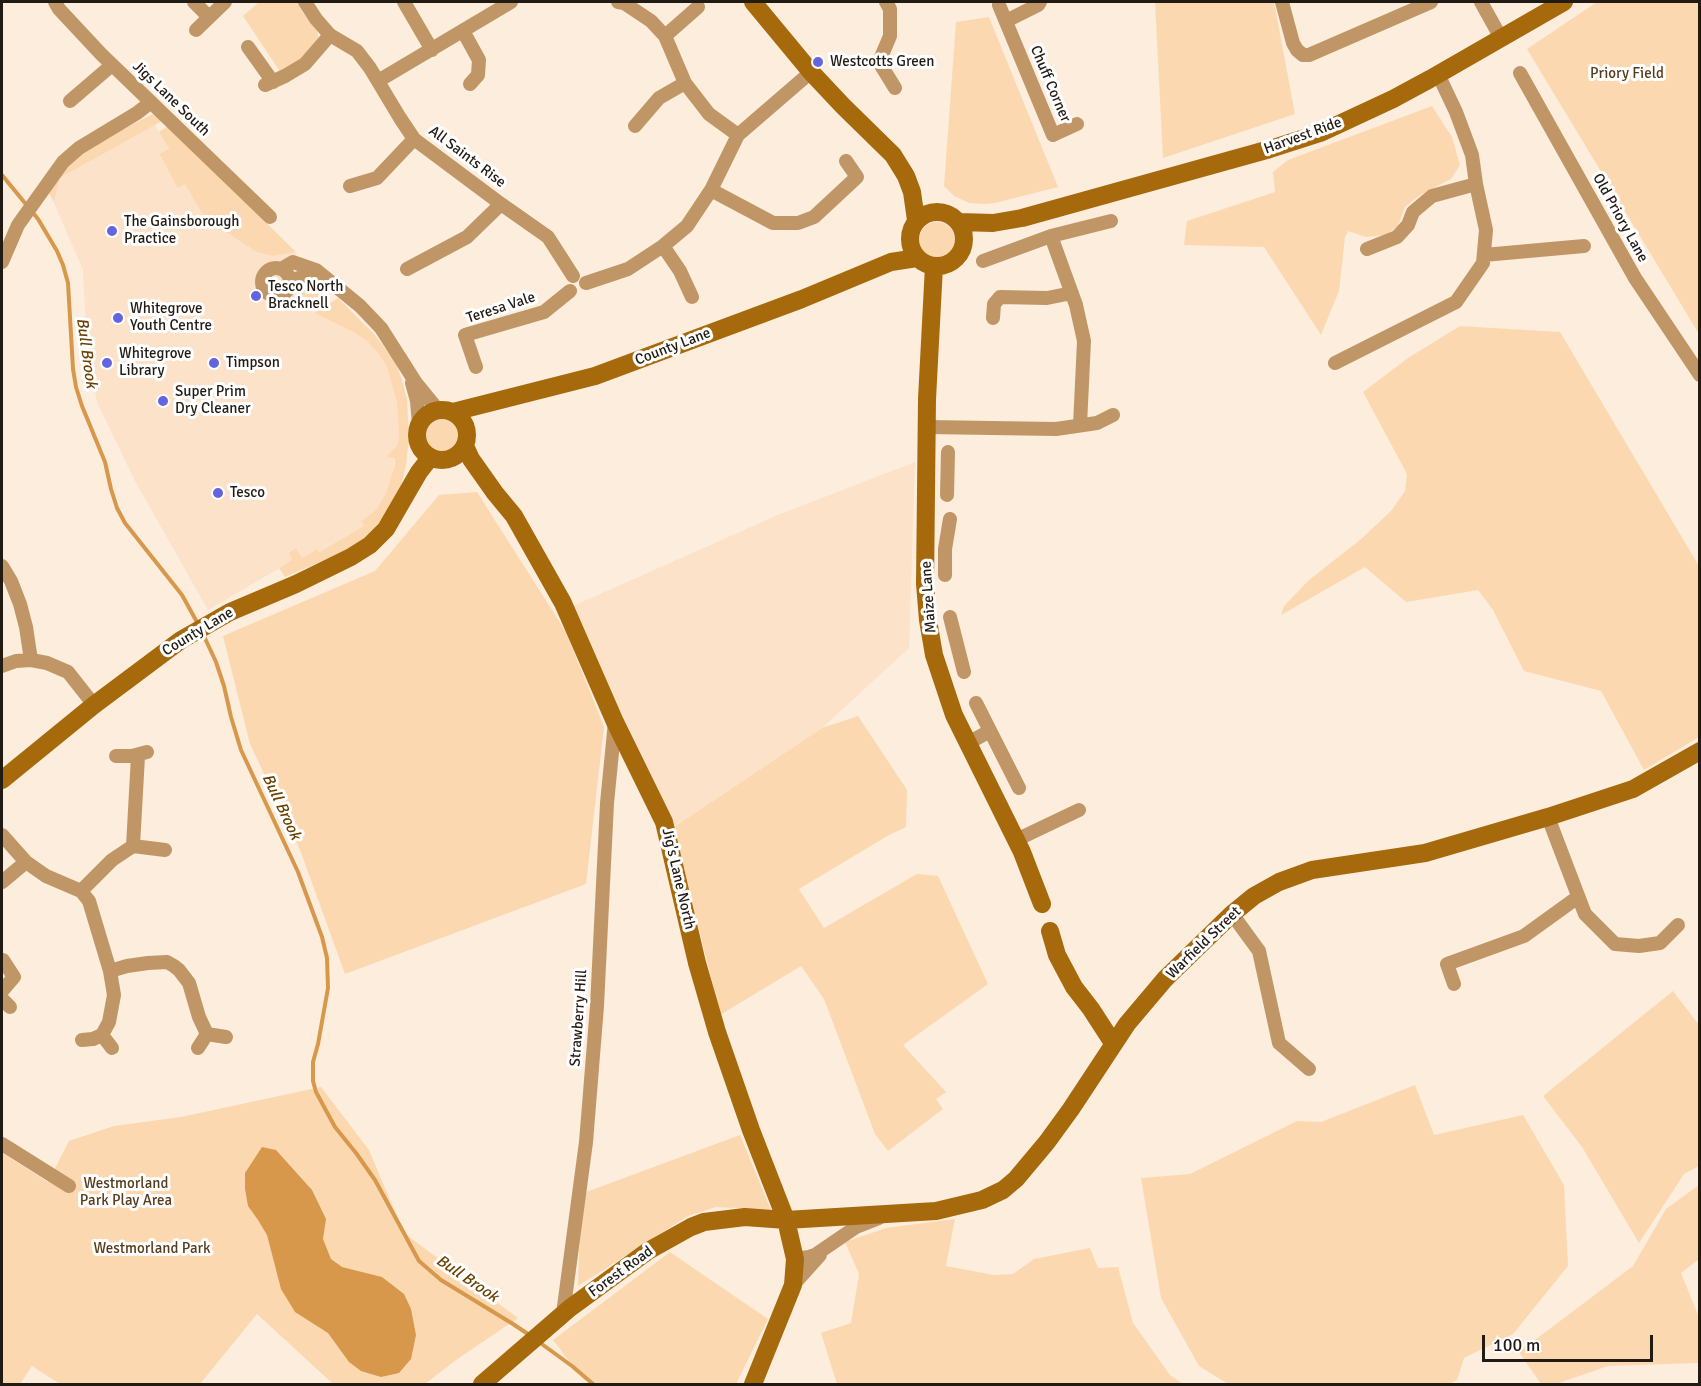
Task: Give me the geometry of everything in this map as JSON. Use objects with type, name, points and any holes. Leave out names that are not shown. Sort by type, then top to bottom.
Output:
[{"type":"street","name":"Jigs Lane South","points":[[55,2],[112,65],[270,217]]},
{"type":"street","points":[[194,2],[209,17]]},
{"type":"street","points":[[196,30],[225,2]]},
{"type":"street","name":"All Saints Rise","points":[[304,2],[330,35],[357,51],[414,139],[548,237],[580,279]]},
{"type":"street","points":[[404,2],[432,50]]},
{"type":"street","points":[[378,81],[511,2]]},
{"type":"street","points":[[618,2],[624,3],[651,21],[665,36],[685,83],[709,114],[738,135]]},
{"type":"street","points":[[753,2],[811,72],[885,146],[900,165],[912,192],[911,248],[926,262],[950,263],[962,250],[964,240],[959,222],[948,214],[937,211],[906,176]]},
{"type":"street","points":[[886,2],[890,9],[890,36],[879,62],[895,88]]},
{"type":"street","points":[[999,5],[1005,21],[1040,2]]},
{"type":"street","points":[[1282,2],[1293,43],[1303,55],[1309,55],[1431,2]]},
{"type":"street","points":[[1481,2],[1501,38]]},
{"type":"street","name":"Harvest Ride","points":[[962,250],[995,228],[1022,218],[1320,133],[1394,99],[1564,2]]},
{"type":"street","points":[[665,36],[698,8]]},
{"type":"street","name":"Chuff Corner","points":[[1005,21],[1053,135],[1077,124]]},
{"type":"street","points":[[463,31],[479,60],[478,75],[470,84]]},
{"type":"street","points":[[248,47],[269,84],[305,64],[330,35]]},
{"type":"street","points":[[70,102],[112,65]]},
{"type":"street","points":[[580,279],[628,269],[663,246],[687,226],[711,190],[738,135],[811,72]]},
{"type":"street","name":"Old Priory Lane","points":[[1520,73],[1635,278],[1700,375]]},
{"type":"street","points":[[1335,363],[1456,302],[1483,263],[1486,230],[1476,184],[1473,155],[1438,74]]},
{"type":"street","points":[[635,126],[659,98],[685,83]]},
{"type":"street","points":[[2,262],[18,225],[63,162],[80,148],[151,102]]},
{"type":"street","points":[[350,186],[377,178],[414,139]]},
{"type":"street","points":[[711,190],[772,223],[798,223],[814,217],[857,177],[846,161]]},
{"type":"street","points":[[1367,249],[1397,237],[1408,225],[1413,212],[1432,196],[1476,184]]},
{"type":"street","points":[[407,269],[467,237],[501,204]]},
{"type":"street","points":[[913,228],[926,214],[937,211]]},
{"type":"street","name":"Harvest Ride","points":[[959,222],[993,223],[1022,218]]},
{"type":"street","points":[[983,261],[1051,236],[1111,221]]},
{"type":"street","name":"County Lane","points":[[846,280],[872,265],[913,228]]},
{"type":"street","points":[[1051,236],[1076,304],[1083,341],[1080,425]]},
{"type":"street","points":[[663,246],[680,271],[692,297]]},
{"type":"street","points":[[1484,255],[1584,246]]},
{"type":"street","points":[[281,268],[289,275],[291,281],[288,290],[282,295],[272,296],[265,291],[262,281],[264,275],[272,269],[281,268],[293,262],[316,270],[327,277],[381,328],[416,383],[445,411],[462,419],[466,439]]},
{"type":"street","name":"County Lane","points":[[445,411],[496,402],[595,376],[802,299],[891,262],[926,262]]},
{"type":"street","name":"Maize Lane","points":[[926,262],[925,584],[934,655],[954,715],[1016,840],[1042,904]]},
{"type":"street","points":[[291,281],[304,276],[327,277]]},
{"type":"street","name":"Teresa Vale","points":[[476,367],[465,335],[544,312],[570,291],[568,283],[580,279]]},
{"type":"street","points":[[993,318],[994,304],[1000,297],[1047,298],[1072,293]]},
{"type":"street","points":[[407,369],[417,402],[419,425],[417,436],[432,454],[457,456],[466,439],[496,402]]},
{"type":"street","points":[[419,425],[424,417],[445,411]]},
{"type":"street","points":[[927,427],[1056,429],[1097,423],[1113,414]]},
{"type":"street","name":"Jig's Lane North","points":[[466,439],[471,459],[514,516],[563,603],[615,722],[664,822],[717,1032],[751,1130],[786,1220],[795,1259],[794,1285]]},
{"type":"street","points":[[948,452],[946,477],[948,495]]},
{"type":"street","name":"County Lane","points":[[2,780],[166,650],[214,620],[296,584],[370,545],[386,529],[432,454]]},
{"type":"street","name":"Jig's Lane North","points":[[432,454],[473,475],[495,493]]},
{"type":"street","points":[[926,476],[946,477]]},
{"type":"street","points":[[945,575],[945,549],[950,519]]},
{"type":"street","points":[[925,548],[945,549]]},
{"type":"street","points":[[2,566],[20,604],[31,660]]},
{"type":"street","points":[[950,617],[964,672]]},
{"type":"street","points":[[934,655],[958,649]]},
{"type":"street","points":[[2,666],[16,661],[31,660],[47,663],[68,672],[94,705]]},
{"type":"street","points":[[976,703],[1019,788]]},
{"type":"street","name":"Strawberry Hill","points":[[563,1314],[586,1142],[597,1006],[607,803],[615,722]]},
{"type":"street","points":[[968,743],[990,731]]},
{"type":"street","name":"Warfield Street","points":[[786,1220],[936,1210],[982,1200],[1003,1190],[1016,1179],[1047,1142],[1126,1024],[1165,979],[1232,914],[1254,896],[1279,882],[1312,870],[1425,853],[1548,817],[1633,789],[1700,751]]},
{"type":"street","points":[[116,756],[143,754],[135,801],[133,846]]},
{"type":"street","points":[[1016,840],[1079,810]]},
{"type":"street","points":[[1548,817],[1585,914],[1614,944],[1639,946],[1660,943],[1678,925]]},
{"type":"street","points":[[2,835],[26,862],[46,876],[81,891],[89,901],[110,971],[114,995],[109,1022],[102,1035],[93,1040],[82,1040]]},
{"type":"street","points":[[81,891],[112,860],[133,846],[165,850]]},
{"type":"street","points":[[2,882],[26,862]]},
{"type":"street","points":[[1454,984],[1446,964],[1524,936],[1578,897]]},
{"type":"street","points":[[1232,914],[1259,951],[1279,1043],[1309,1069]]},
{"type":"street","points":[[1050,931],[1057,955],[1074,987],[1113,1043]]},
{"type":"street","points":[[2,991],[14,978],[3,960]]},
{"type":"street","points":[[110,971],[148,963],[167,962],[174,966],[189,983],[199,1017],[207,1034]]},
{"type":"street","points":[[207,1034],[226,1037]]},
{"type":"street","points":[[198,1048],[207,1034]]},
{"type":"street","points":[[102,1035],[112,1048]]},
{"type":"street","points":[[2,1144],[69,1186]]},
{"type":"street","points":[[795,1259],[808,1257],[828,1247],[856,1227],[893,1214]]},
{"type":"street","name":"Forest Road","points":[[482,1384],[563,1314],[648,1251],[691,1227],[704,1222],[737,1218],[786,1220]]},
{"type":"street","points":[[753,1384],[794,1285],[828,1247]]},
{"type":"shaded area","points":[[155,125],[169,149],[159,155],[178,187],[185,183],[208,224],[273,256],[296,252],[301,301],[314,313],[366,340],[387,367],[397,403],[399,437],[397,446],[387,457],[395,457],[393,474],[376,510],[361,521],[364,526],[318,552],[316,549],[302,558],[296,549],[293,560],[208,610],[135,481],[97,402],[87,346],[83,270],[54,203],[60,178]]},
{"type":"shaded area","points":[[915,462],[909,648],[822,728],[674,827],[571,607],[778,515]]},
{"type":"shaded area","points":[[262,1147],[276,1150],[312,1190],[326,1219],[323,1239],[331,1259],[342,1267],[382,1277],[404,1294],[411,1309],[416,1335],[411,1359],[399,1373],[381,1377],[361,1371],[349,1362],[328,1333],[295,1312],[281,1289],[267,1235],[248,1206],[245,1189],[245,1173]]},
{"type":"green space","points":[[259,2],[297,2],[317,30],[319,40],[302,61],[281,73],[243,16]]},
{"type":"green space","points":[[1155,2],[1274,2],[1295,114],[1163,158]]},
{"type":"green space","name":"Priory Field","points":[[1597,2],[1699,2],[1699,334],[1527,49]]},
{"type":"green space","points":[[989,17],[1058,187],[995,203],[969,203],[954,196],[944,186],[956,22]]},
{"type":"green space","points":[[1432,106],[1452,137],[1460,165],[1451,179],[1420,195],[1405,207],[1398,226],[1386,235],[1366,237],[1348,231],[1345,237],[1339,291],[1321,335],[1264,247],[1184,245],[1187,221],[1275,192],[1273,172],[1288,160]]},
{"type":"green space","points":[[153,114],[164,120],[60,178],[54,202],[48,191],[64,164],[100,141]]},
{"type":"green space","points":[[168,126],[296,252],[273,256],[257,252],[208,224],[185,184],[178,188],[159,154],[169,149],[159,132]]},
{"type":"green space","points":[[937,222],[950,227],[955,240],[950,253],[937,258],[924,253],[919,240],[924,227]]},
{"type":"green space","points":[[316,280],[322,281],[333,290],[310,303],[307,299],[301,301],[301,290],[304,284]]},
{"type":"green space","points":[[338,298],[375,335],[396,363],[407,400],[409,438],[406,464],[401,487],[387,513],[372,532],[341,553],[285,577],[279,568],[292,560],[289,553],[296,548],[302,558],[317,549],[319,552],[364,526],[361,521],[376,510],[386,493],[395,465],[395,458],[387,457],[397,446],[399,437],[397,403],[387,367],[366,340],[314,313]]},
{"type":"green space","points":[[1460,326],[1560,332],[1699,566],[1699,737],[1644,770],[1601,691],[1524,671],[1493,610],[1478,590],[1406,602],[1365,567],[1281,615],[1284,606],[1309,580],[1360,540],[1391,511],[1405,491],[1407,474],[1363,392],[1408,358]]},
{"type":"green space","points":[[444,414],[452,415],[458,420],[463,426],[463,442],[458,448],[452,453],[444,454],[436,453],[430,448],[425,442],[424,434],[425,426],[430,420],[436,415]]},
{"type":"green space","points":[[477,492],[566,632],[604,727],[586,884],[345,974],[300,850],[250,744],[223,636],[375,571],[439,495]]},
{"type":"green space","points":[[858,716],[907,790],[906,827],[799,889],[824,928],[917,874],[938,876],[988,984],[903,1045],[946,1092],[936,1099],[943,1109],[888,1151],[875,1134],[824,999],[801,966],[720,1015],[674,827],[822,728]]},
{"type":"green space","points":[[1673,991],[1699,1025],[1699,1166],[1684,1174],[1639,1243],[1582,1147],[1543,1096]]},
{"type":"green space","points":[[1415,1085],[1434,1135],[1523,1115],[1564,1185],[1568,1266],[1513,1334],[1464,1358],[1457,1380],[1449,1384],[1228,1384],[1199,1366],[1161,1298],[1141,1178],[1190,1174],[1297,1121],[1321,1122]]},
{"type":"green space","name":"Westmorland Park","points":[[321,1087],[369,1150],[404,1233],[518,1318],[425,1384],[333,1384],[257,1314],[200,1384],[60,1384],[32,1366],[20,1384],[2,1384],[2,1153],[48,1182],[69,1141],[114,1126],[181,1117]]},
{"type":"green space","points":[[740,1135],[771,1210],[716,1207],[688,1216],[578,1286],[581,1194]]},
{"type":"green space","points":[[1699,1185],[1699,1259],[1681,1273],[1699,1317],[1699,1363],[1608,1366],[1556,1384],[1541,1384],[1519,1352],[1633,1266],[1666,1209]]},
{"type":"green space","points":[[955,1219],[946,1266],[994,1275],[1013,1274],[1034,1259],[1090,1248],[1098,1268],[1118,1267],[1133,1323],[1170,1375],[1183,1384],[837,1384],[821,1333],[851,1323],[859,1274],[845,1242],[886,1228]]},
{"type":"green space","points":[[670,1252],[768,1319],[736,1384],[596,1384],[573,1366],[553,1340]]},
{"type":"waterway","name":"Bull Brook","points":[[2,175],[38,219],[63,265],[68,283],[76,387],[105,462],[117,508],[125,523],[182,595],[198,624]]},
{"type":"waterway","name":"Bull Brook","points":[[203,634],[224,686],[241,750],[298,872],[322,937],[327,958],[328,988],[313,1062],[313,1081],[316,1092],[335,1127],[375,1180],[419,1261],[441,1280],[531,1336]]},
{"type":"waterway","name":"Bull Brook","points":[[539,1342],[593,1384]]},
{"type":"place","name":"Westcotts Green","points":[[818,62]]},
{"type":"place","name":"The Gainsborough Practice","points":[[112,231]]},
{"type":"place","name":"Tesco North Bracknell","points":[[256,296]]},
{"type":"place","name":"Whitegrove Youth Centre","points":[[118,318]]},
{"type":"place","name":"Whitegrove Library","points":[[107,363]]},
{"type":"place","name":"Timpson","points":[[214,363]]},
{"type":"place","name":"Super Prim Dry Cleaner","points":[[163,401]]},
{"type":"place","name":"Tesco","points":[[218,493]]},
{"type":"park label","name":"Westmorland Park Play Area","points":[[126,1192]]}]
